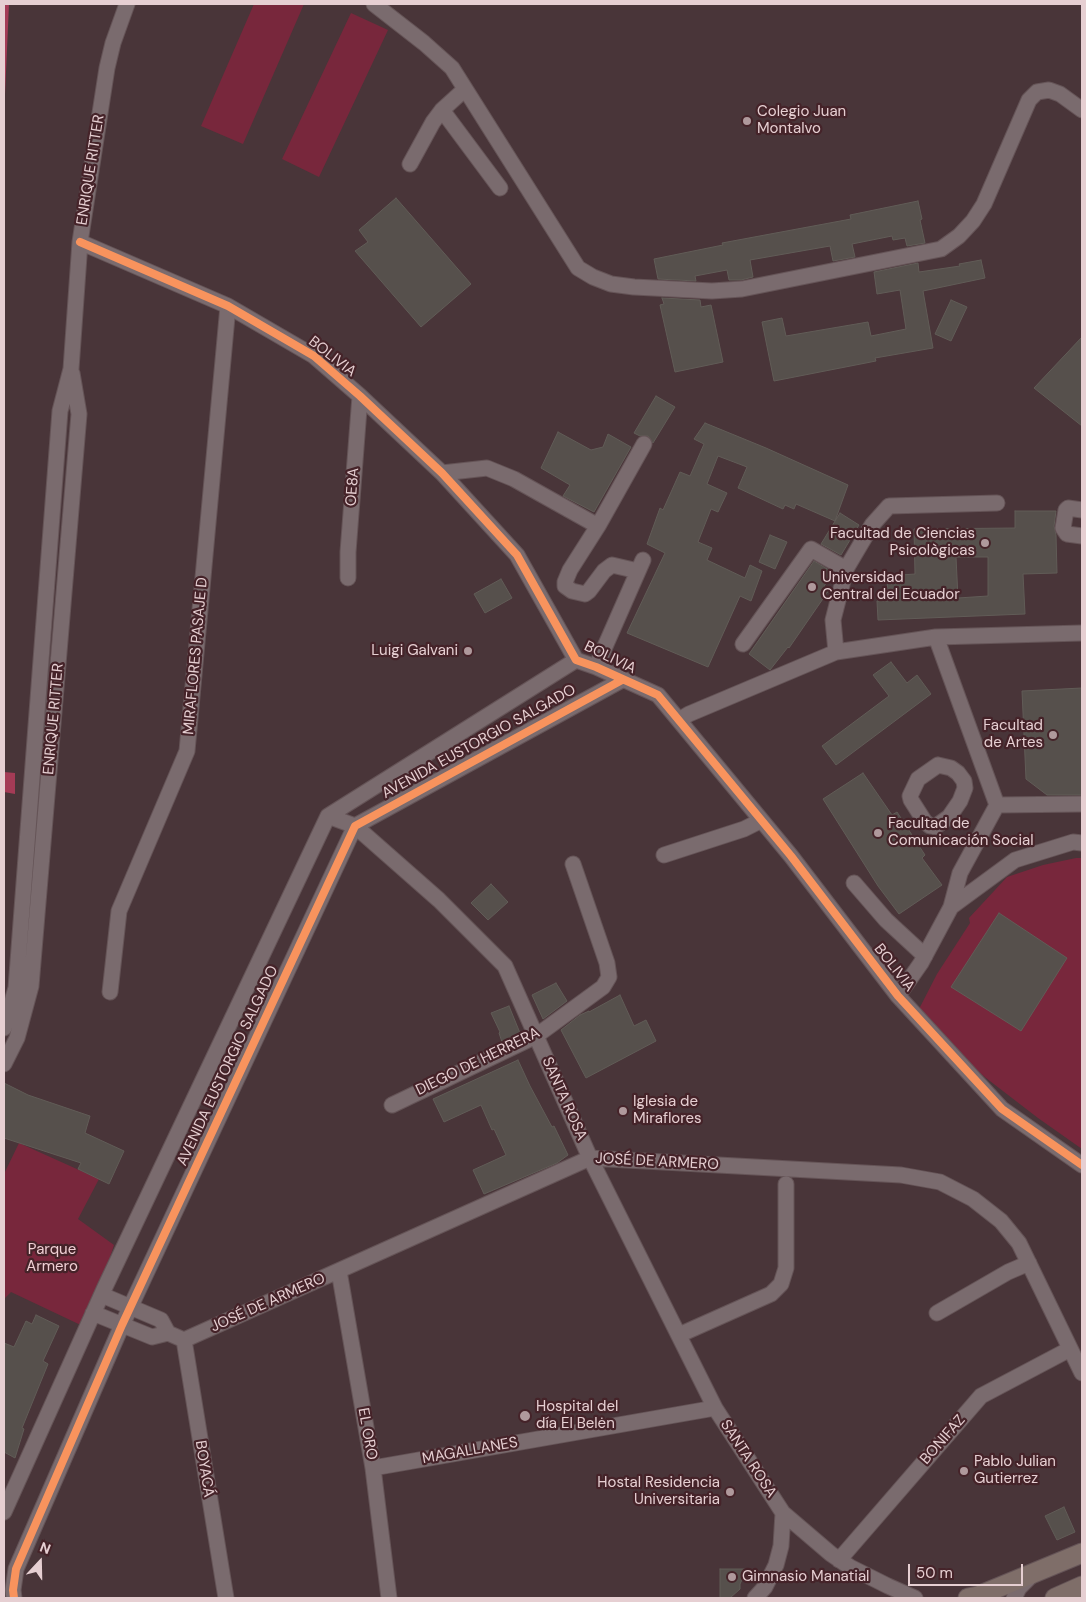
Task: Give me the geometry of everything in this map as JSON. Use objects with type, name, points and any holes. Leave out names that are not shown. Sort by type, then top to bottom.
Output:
[{"type":"main road","points":[[968,1598],[1032,1575],[1082,1553]]},
{"type":"main road","points":[[1055,1598],[1082,1586]]},
{"type":"street","name":"ENRIQUE RITTER","points":[[4,1028],[16,988],[60,411],[71,370],[80,242],[107,68],[113,43],[128,4]]},
{"type":"street","points":[[374,4],[424,43],[452,68],[464,90],[578,268],[593,277],[611,284],[712,291],[742,289],[941,248],[959,236],[973,222],[984,204],[1029,100],[1037,92],[1049,90],[1060,94],[1082,110]]},
{"type":"street","points":[[410,164],[433,122],[442,110],[464,90]]},
{"type":"street","points":[[442,110],[500,188]]},
{"type":"street","name":"BOLIVIA","points":[[80,242],[228,306],[314,356],[360,396],[442,473],[517,555],[576,660],[658,695],[760,821],[791,856],[898,996],[1002,1109],[1082,1165]]},
{"type":"street","name":"MIRAFLORES PASAJE D","points":[[110,992],[119,911],[187,751],[228,306]]},
{"type":"street","name":"ENRIQUE RITTER","points":[[4,1064],[16,1038],[31,986],[79,414],[71,370]]},
{"type":"street","name":"OE8A","points":[[348,578],[348,552],[360,396]]},
{"type":"street","points":[[596,667],[640,565],[612,565],[604,571],[585,594],[568,589],[565,586],[566,577],[598,526],[644,444]]},
{"type":"street","points":[[442,473],[487,468],[514,479],[598,526]]},
{"type":"street","points":[[836,652],[833,620],[846,569],[872,526],[889,506],[997,503]]},
{"type":"street","points":[[1082,510],[1068,508],[1063,528],[1067,534],[1082,536]]},
{"type":"street","points":[[743,644],[810,550],[846,569]]},
{"type":"street","points":[[679,720],[689,714],[836,652],[936,637],[1082,633]]},
{"type":"street","points":[[898,996],[925,956],[951,907],[960,873],[997,805],[936,637]]},
{"type":"street","name":"AVENIDA EUSTORGIO SALGADO","points":[[4,1512],[93,1313],[328,816],[576,660]]},
{"type":"street","name":"AVENIDA EUSTORGIO SALGADO","points":[[14,1598],[13,1590],[16,1569],[122,1325],[355,826],[622,680]]},
{"type":"street","points":[[964,781],[983,766]]},
{"type":"street","points":[[997,805],[1082,804]]},
{"type":"street","name":"SANTA ROSA","points":[[328,816],[355,826],[439,900],[505,966],[590,1158],[715,1408],[783,1513],[839,1560],[915,1598]]},
{"type":"street","points":[[664,856],[744,829],[760,821]]},
{"type":"street","points":[[951,907],[1015,860],[1073,842],[1082,843]]},
{"type":"street","name":"DIEGO DE HERRERA","points":[[392,1105],[536,1036],[603,987],[609,977],[607,964],[573,864]]},
{"type":"street","points":[[854,883],[886,920],[925,956]]},
{"type":"street","name":"JOSÉ DE ARMERO","points":[[184,1340],[590,1158],[901,1175],[940,1182],[973,1199],[1001,1221],[1019,1243],[1082,1373]]},
{"type":"street","points":[[679,1335],[770,1294],[781,1284],[786,1268],[786,1184]]},
{"type":"street","points":[[937,1313],[1008,1272],[1028,1263]]},
{"type":"street","name":"EL ORO","points":[[339,1271],[373,1468],[390,1598]]},
{"type":"street","points":[[102,1295],[161,1320],[168,1333]]},
{"type":"street","points":[[93,1313],[152,1337],[168,1333],[184,1340]]},
{"type":"street","name":"BOYACÁ","points":[[184,1340],[226,1598]]},
{"type":"street","name":"BONIFAZ","points":[[839,1560],[980,1396],[1070,1349]]},
{"type":"street","name":"MAGALLANES","points":[[373,1468],[715,1408]]},
{"type":"street","name":"SANTA ROSA","points":[[755,1598],[764,1587],[776,1565],[781,1546],[783,1513]]},
{"type":"street","points":[[1014,1598],[1019,1588],[1032,1575]]},
{"type":"green space","points":[[254,4],[304,4],[243,144],[201,126]]},
{"type":"green space","points":[[351,13],[388,30],[319,177],[282,159]]},
{"type":"green space","points":[[1082,858],[1082,1149],[986,1078],[947,1045],[919,1009],[937,974],[970,923],[969,918],[1007,877],[1043,865]]},
{"type":"green space","name":"Parque Armero","points":[[19,1143],[99,1179],[78,1219],[114,1245],[87,1328],[11,1292],[4,1299],[4,1174]]},
{"type":"shaded area","points":[[4,4],[9,4],[4,117]]},
{"type":"shaded area","points":[[4,772],[15,773],[15,794],[4,792]]},
{"type":"building","points":[[396,198],[471,284],[421,327],[355,251],[368,242],[359,230]]},
{"type":"building","points":[[918,201],[925,243],[907,246],[905,238],[893,240],[892,236],[852,244],[855,257],[833,261],[830,246],[750,260],[753,277],[741,280],[729,280],[727,270],[695,276],[696,281],[658,279],[654,259],[723,245],[722,243],[851,219],[850,215]]},
{"type":"building","points":[[981,260],[985,278],[923,291],[933,348],[875,358],[876,361],[774,381],[762,322],[782,318],[786,336],[868,322],[871,336],[906,329],[900,290],[877,294],[874,272],[918,263],[919,272],[960,266],[959,264]]},
{"type":"building","points":[[662,298],[700,300],[701,307],[711,305],[723,362],[675,372],[660,305],[664,304]]},
{"type":"building","points":[[951,300],[967,307],[951,341],[935,334]]},
{"type":"building","points":[[1082,337],[1082,426],[1034,388]]},
{"type":"building","points":[[656,396],[675,407],[653,443],[648,436],[640,436],[634,433]]},
{"type":"building","points":[[705,423],[848,485],[835,521],[796,504],[794,509],[785,505],[783,509],[738,488],[747,467],[718,456],[707,484],[727,493],[718,512],[711,509],[698,542],[712,548],[707,560],[745,578],[750,565],[762,571],[751,601],[740,596],[708,667],[627,633],[665,553],[647,544],[660,508],[663,510],[680,472],[690,476],[704,444],[694,439]]},
{"type":"building","points":[[558,432],[591,450],[603,447],[608,434],[631,447],[594,512],[563,496],[570,485],[541,468]]},
{"type":"building","points":[[1015,511],[1056,511],[1054,526],[1057,573],[1023,574],[1025,614],[878,620],[877,601],[888,601],[887,576],[915,574],[914,529],[1015,528]],"holes":[[[956,557],[988,557],[988,596],[958,598]]]},
{"type":"building","points":[[840,513],[859,525],[841,555],[821,544]]},
{"type":"building","points":[[770,535],[787,542],[775,569],[759,562]]},
{"type":"building","points":[[814,561],[834,573],[824,586],[829,590],[789,648],[770,670],[749,654]]},
{"type":"building","points":[[501,579],[512,598],[485,613],[474,594]]},
{"type":"building","points":[[891,662],[907,683],[917,675],[931,694],[836,765],[822,746],[889,696],[873,675]]},
{"type":"building","name":"Facultad de Artes","points":[[1082,688],[1082,795],[1047,795],[1026,779],[1022,691]]},
{"type":"building","name":"Facultad de Comunicación Social","points":[[863,773],[892,815],[897,812],[925,855],[922,858],[942,885],[899,914],[878,886],[823,799]]},
{"type":"building","points":[[491,884],[508,902],[488,920],[471,903]]},
{"type":"building","points":[[999,913],[1067,958],[1021,1031],[951,987]]},
{"type":"building","points":[[556,983],[567,1001],[543,1019],[532,995]]},
{"type":"building","points":[[620,995],[634,1026],[646,1020],[656,1041],[586,1078],[561,1030],[580,1015]]},
{"type":"building","points":[[509,1006],[520,1033],[502,1042],[500,1032],[491,1013]]},
{"type":"building","points":[[518,1060],[568,1155],[557,1163],[484,1194],[473,1170],[506,1155],[494,1129],[492,1130],[481,1105],[444,1122],[433,1099]]},
{"type":"building","points":[[4,1083],[28,1095],[90,1116],[85,1133],[124,1151],[109,1184],[78,1169],[81,1163],[4,1138]]},
{"type":"building","points":[[36,1315],[59,1326],[43,1361],[48,1364],[22,1428],[24,1429],[15,1458],[4,1452],[4,1343],[14,1347],[26,1321],[32,1324]]},
{"type":"building","points":[[1064,1507],[1075,1532],[1057,1540],[1045,1516]]},
{"type":"building","points":[[720,1569],[747,1569],[740,1584],[740,1589],[730,1598],[720,1598]]},
{"type":"cycle path","points":[[80,242],[228,306],[314,356],[360,396],[442,473],[517,555],[576,660],[658,695],[791,856],[898,996],[1002,1109],[1082,1165]]},
{"type":"cycle path","points":[[14,1598],[13,1590],[16,1569],[122,1325],[355,826],[622,680]]},
{"type":"place","name":"Colegio Juan Montalvo","points":[[747,121]]},
{"type":"place","name":"Facultad de Ciencias Psicològicas","points":[[985,543]]},
{"type":"place","name":"Universidad Central del Ecuador","points":[[812,587]]},
{"type":"place","name":"Luigi Galvani","points":[[468,651]]},
{"type":"place","name":"Facultad de Artes","points":[[1053,735]]},
{"type":"place","name":"Facultad de Comunicación Social","points":[[878,833]]},
{"type":"place","name":"Iglesia de Miraflores","points":[[623,1111]]},
{"type":"place","name":"Hospital del día El Belėn","points":[[525,1416]]},
{"type":"place","name":"Pablo Julian Gutierrez","points":[[964,1471]]},
{"type":"place","name":"Hostal Residencia Universitaria","points":[[730,1492]]},
{"type":"place","name":"Gimnasio Manatial","points":[[732,1577]]}]
